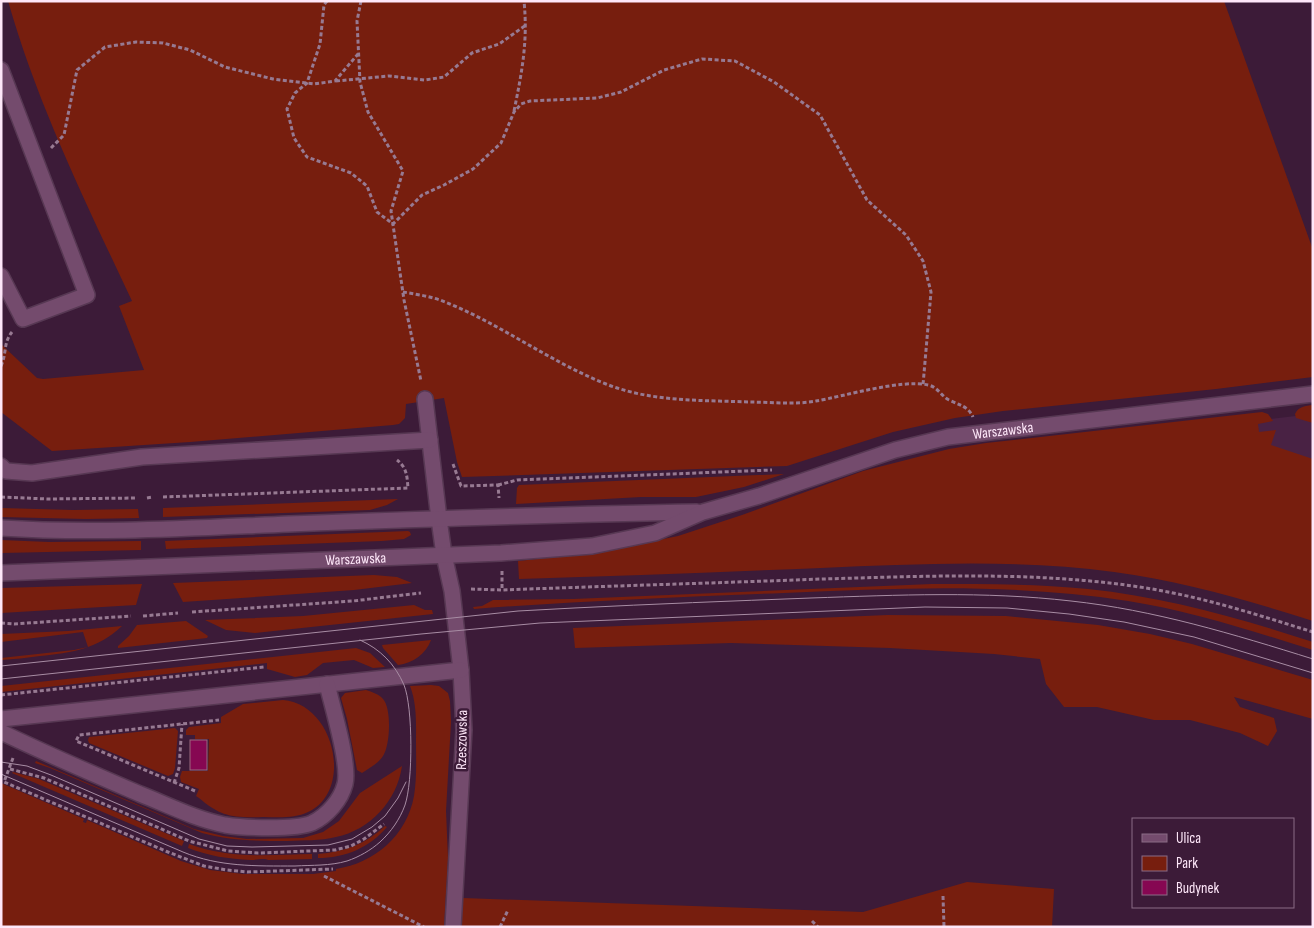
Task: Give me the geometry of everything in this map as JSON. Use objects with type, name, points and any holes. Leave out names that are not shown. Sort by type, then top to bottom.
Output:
[{"type":"street","points":[[1,70],[87,295],[23,319],[1,276]]},
{"type":"street","name":"Warszawska","points":[[1,573],[528,552],[592,546],[654,533],[703,512],[759,496],[895,450],[948,437],[1313,394]]},
{"type":"street","name":"Rzeszowska","points":[[425,399],[439,519],[452,591],[461,670],[464,730],[453,927]]},
{"type":"street","points":[[1,466],[6,471],[32,472],[142,457],[430,440]]},
{"type":"street","name":"Warszawska","points":[[1,528],[30,530],[152,529],[703,512]]},
{"type":"street","points":[[1,719],[461,670]]},
{"type":"street","points":[[1,732],[196,817],[225,825],[292,827],[311,824],[332,809],[345,784],[345,765],[327,684]]},
{"type":"path","points":[[327,1],[324,4],[320,44],[307,83],[296,93],[288,109],[294,138],[306,157],[351,173],[367,186],[377,212],[393,224]]},
{"type":"path","points":[[361,1],[357,21],[358,54],[360,78],[368,112],[403,171],[391,212],[403,292],[425,399]]},
{"type":"path","points":[[393,224],[422,195],[472,169],[501,143],[514,112],[524,65],[526,25],[524,1]]},
{"type":"path","points":[[36,162],[64,135],[77,70],[105,47],[136,42],[163,43],[190,50],[225,67],[273,80],[314,84],[389,76],[425,80],[444,77],[472,53],[499,44],[526,25]]},
{"type":"path","points":[[335,81],[358,54]]},
{"type":"path","points":[[514,112],[520,104],[530,101],[597,98],[621,92],[664,70],[702,59],[735,61],[774,82],[820,115],[867,200],[906,234],[923,261],[931,292],[923,385]]},
{"type":"path","points":[[403,292],[439,300],[448,304],[482,320],[565,366],[607,385],[658,398],[791,403],[815,401],[894,386],[929,385],[939,390],[947,399],[968,409],[974,418]]},
{"type":"path","points":[[1,366],[5,359],[6,339],[23,319]]},
{"type":"path","points":[[461,486],[498,485],[517,480],[779,470]]},
{"type":"path","points":[[498,485],[499,504]]},
{"type":"path","points":[[163,497],[408,488]]},
{"type":"path","points":[[1,496],[48,499],[136,498]]},
{"type":"path","points":[[147,498],[153,498]]},
{"type":"path","points":[[502,570],[502,590]]},
{"type":"path","points":[[471,589],[502,590],[912,576],[1037,577],[1147,588],[1219,603],[1313,632]]},
{"type":"path","points":[[192,612],[353,601],[422,593]]},
{"type":"path","points":[[143,616],[178,613]]},
{"type":"path","points":[[1,623],[14,624],[130,616]]},
{"type":"path","points":[[1,695],[264,667]]},
{"type":"path","points":[[195,791],[76,741],[79,735],[219,720]]},
{"type":"path","points":[[174,783],[179,768],[182,724]]},
{"type":"path","points":[[17,740],[10,769],[4,782],[177,856],[204,866],[237,871],[333,869]]},
{"type":"path","points":[[324,876],[424,927]]},
{"type":"path","points":[[943,896],[944,927]]},
{"type":"path","points":[[500,927],[508,910]]},
{"type":"path","points":[[812,921],[818,927]]},
{"type":"shaded area","points":[[1313,414],[1313,463],[1218,425]]},
{"type":"green space","points":[[8,1],[1224,1],[1313,250],[1313,377],[955,418],[893,432],[787,466],[462,477],[457,462],[444,398],[406,404],[405,418],[399,424],[393,425],[190,442],[52,451],[1,412],[1,344],[37,378],[144,370],[119,306],[132,301],[80,191],[48,116]]},
{"type":"green space","points":[[1313,405],[1313,423],[1296,418],[1295,414],[1298,409]]},
{"type":"green space","points":[[1262,412],[1268,414],[1273,421],[1258,424],[1259,432],[1276,430],[1271,445],[1313,459],[1313,621],[1239,599],[1164,580],[1114,572],[1041,565],[931,564],[519,579],[518,561],[595,553],[678,536],[863,471],[949,449],[986,443]]},
{"type":"green space","points":[[784,474],[744,487],[696,497],[641,497],[516,504],[517,488],[519,485]]},
{"type":"green space","points":[[398,499],[387,505],[370,510],[163,517],[163,508]]},
{"type":"green space","points":[[1,508],[138,509],[139,518],[1,517]]},
{"type":"green space","points":[[408,531],[411,535],[404,539],[382,541],[166,549],[165,541]]},
{"type":"green space","points":[[1,540],[49,542],[141,541],[141,550],[1,553]]},
{"type":"green space","points":[[374,575],[397,577],[412,583],[354,590],[183,602],[173,583]]},
{"type":"green space","points":[[142,584],[136,605],[1,613],[1,588]]},
{"type":"green space","points":[[932,584],[1049,586],[1145,597],[1230,617],[1285,633],[1313,642],[1313,650],[1175,610],[1128,601],[1042,591],[956,588],[870,590],[629,600],[474,609],[473,607],[482,606],[493,600],[573,599]]},
{"type":"green space","points":[[414,605],[425,610],[432,610],[433,614],[255,633],[226,630],[205,620],[303,616]]},
{"type":"green space","points":[[888,615],[1006,616],[1098,625],[1192,644],[1313,680],[1313,719],[1234,697],[1240,707],[1274,718],[1277,731],[1268,746],[1240,733],[1190,720],[1154,720],[1097,707],[1064,707],[1046,684],[1040,659],[994,654],[890,648],[731,643],[575,648],[573,628]]},
{"type":"green space","points":[[186,621],[208,636],[207,638],[118,648],[137,625]]},
{"type":"green space","points":[[122,626],[113,634],[88,647],[83,632],[1,642],[1,634]]},
{"type":"green space","points":[[431,640],[422,654],[409,662],[398,665],[382,645]]},
{"type":"green space","points":[[87,647],[63,653],[1,660],[1,658]]},
{"type":"green space","points":[[356,648],[370,653],[385,667],[373,668],[354,660],[323,663],[307,675],[295,677],[267,669],[267,663],[1,692],[1,686]]},
{"type":"green space","points":[[410,686],[439,686],[448,693],[450,701],[451,722],[446,811],[448,858],[444,927],[1,927],[1,783],[84,819],[83,822],[86,823],[87,820],[181,861],[210,870],[243,874],[313,874],[336,871],[336,869],[364,861],[376,854],[397,835],[404,823],[414,796],[416,776],[416,714]]},
{"type":"green space","points":[[366,690],[377,694],[383,699],[388,711],[389,728],[383,756],[376,764],[362,773],[357,770],[341,698],[345,693]]},
{"type":"green space","points":[[283,700],[301,705],[315,716],[326,732],[332,750],[334,768],[331,786],[322,801],[308,812],[291,817],[228,815],[214,809],[196,796],[199,789],[181,782],[182,771],[208,771],[209,739],[195,739],[195,735],[186,735],[186,730],[189,727],[221,723],[221,717],[243,704]]},
{"type":"green space","points":[[175,728],[178,731],[175,768],[173,774],[168,776],[89,743],[88,740],[89,737]]},
{"type":"green space","points":[[36,761],[194,829],[223,836],[247,839],[303,838],[323,832],[339,821],[360,793],[402,766],[399,779],[388,802],[371,821],[360,828],[336,837],[324,839],[265,841],[234,839],[202,833],[35,763]]},
{"type":"green space","points":[[12,773],[39,779],[184,841],[182,846]]},
{"type":"green space","points":[[385,826],[387,827],[372,841],[356,850],[338,856],[318,858],[318,854],[354,846],[370,838]]},
{"type":"green space","points":[[189,844],[204,849],[234,854],[312,854],[312,859],[251,860],[226,858],[188,848]]},
{"type":"green space","points":[[967,882],[1054,889],[1052,927],[461,927],[463,898],[863,912]]},
{"type":"building","points":[[190,740],[207,740],[207,770],[190,770]]},
{"type":"tram line","points":[[1,666],[518,611],[752,600],[941,595],[1038,598],[1133,610],[1223,632],[1313,659]]},
{"type":"tram line","points":[[1,679],[540,623],[925,607],[1007,608],[1124,622],[1194,637],[1313,673]]},
{"type":"tram line","points":[[1,774],[183,852],[210,861],[266,866],[321,865],[347,861],[373,848],[398,820],[408,794],[411,763],[409,710],[404,685],[396,670],[386,658],[360,640]]},
{"type":"tram line","points":[[1,762],[27,766],[199,839],[227,846],[328,845],[352,839],[372,827],[385,816],[398,798],[406,782]]}]
